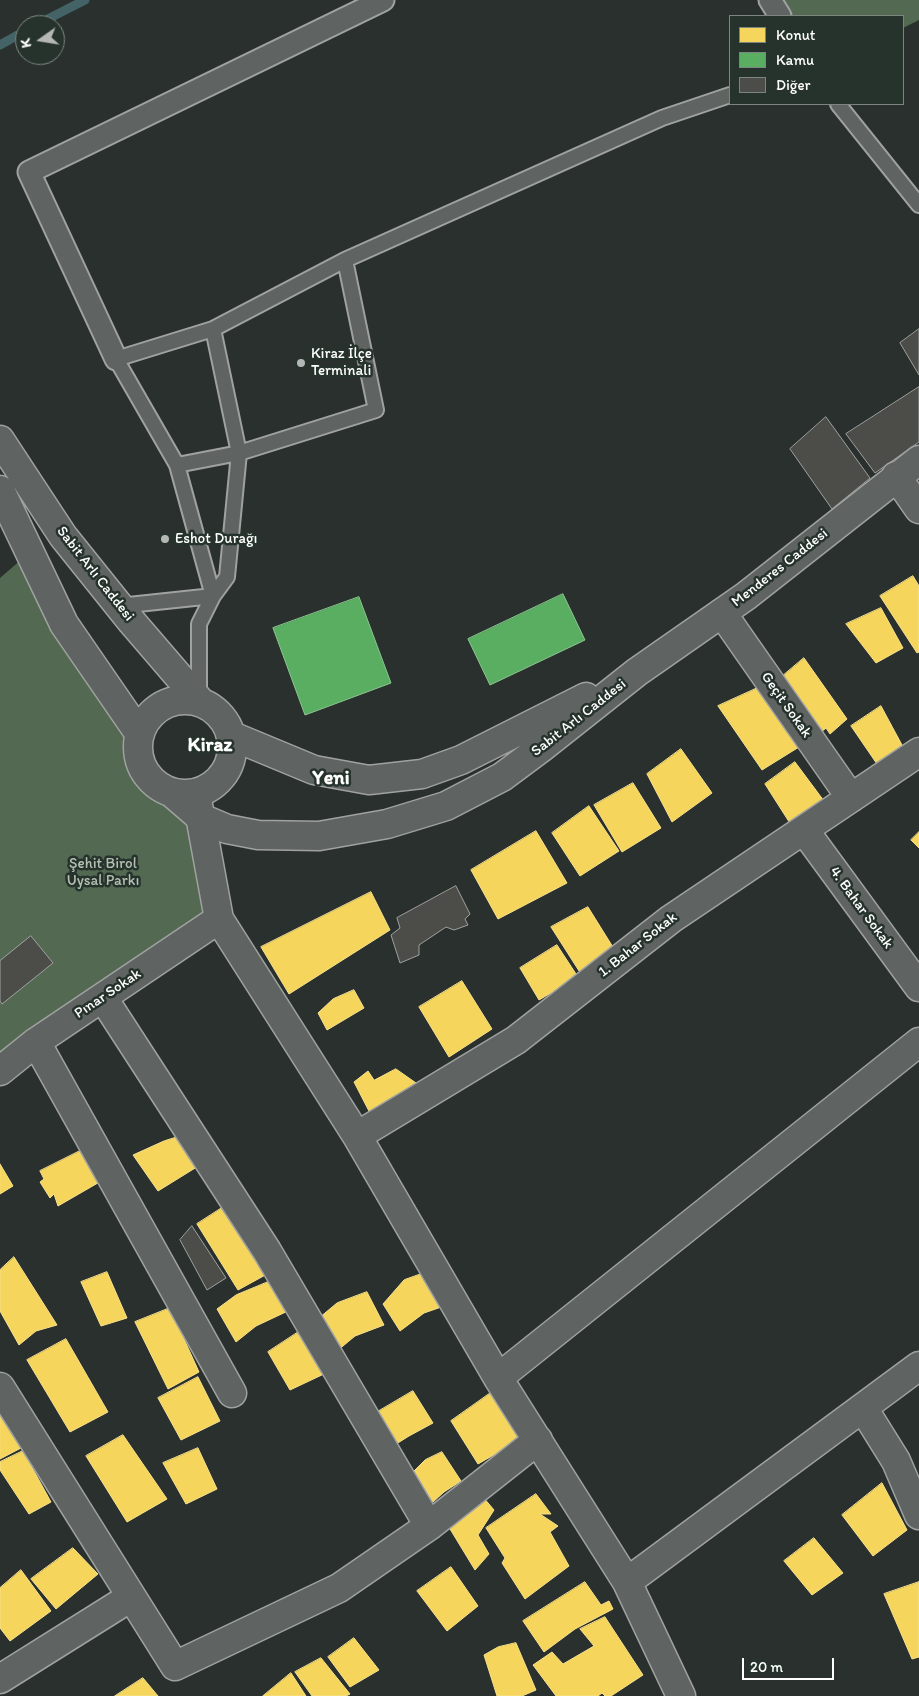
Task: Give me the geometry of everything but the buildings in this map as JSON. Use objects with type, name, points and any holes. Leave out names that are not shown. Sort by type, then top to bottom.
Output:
[{"type":"street","points":[[116,359],[30,172],[383,0]]},
{"type":"street","points":[[770,0],[779,15]]},
{"type":"street","name":"Sabit Arlı Caddesi","points":[[0,440],[63,536],[118,606],[199,700],[218,711],[232,736],[314,770],[370,780],[422,774],[461,760],[637,672]]},
{"type":"street","name":"Menderes Caddesi","points":[[637,672],[746,596],[896,476],[919,460]]},
{"type":"street","points":[[896,476],[919,509]]},
{"type":"street","points":[[0,490],[64,624],[139,733]]},
{"type":"street","name":"Geçit Sokak","points":[[722,613],[851,798]]},
{"type":"street","name":"Sabit Arlı Caddesi","points":[[199,700],[174,700],[153,709],[139,733],[138,758],[150,780],[189,801],[227,829],[258,836],[319,836],[387,824],[446,806],[502,777],[637,672]]},
{"type":"street","points":[[232,736],[231,762],[218,782],[189,801],[219,919],[357,1136],[498,1378],[627,1582],[681,1696]]},
{"type":"street","name":"1. Bahar Sokak","points":[[357,1136],[516,1040],[671,919],[919,752]]},
{"type":"street","name":"4. Bahar Sokak","points":[[804,830],[919,987]]},
{"type":"street","name":"Pınar Sokak","points":[[0,1071],[36,1042],[219,919]]},
{"type":"street","points":[[102,998],[267,1251],[429,1526]]},
{"type":"street","points":[[36,1042],[232,1393]]},
{"type":"street","points":[[498,1378],[919,1042]]},
{"type":"street","points":[[627,1582],[919,1366]]},
{"type":"street","points":[[0,1387],[175,1666],[339,1588],[429,1526],[538,1440]]},
{"type":"street","points":[[863,1408],[896,1460],[919,1515]]},
{"type":"street","points":[[0,1678],[131,1597]]},
{"type":"lane","points":[[213,596],[177,466],[116,359],[212,329],[345,260],[662,118],[729,96]]},
{"type":"lane","points":[[839,105],[919,205]]},
{"type":"lane","points":[[177,466],[239,453],[376,410],[345,260]]},
{"type":"lane","points":[[199,700],[198,624],[213,596],[227,577],[239,453],[212,329]]},
{"type":"lane","points":[[118,606],[213,596]]},
{"type":"green space","points":[[770,0],[919,0],[919,20],[904,28],[904,15],[779,15]]},
{"type":"green space","name":"Şehit Birol Uysal Parkı","points":[[30,552],[139,733],[138,758],[150,780],[172,793],[201,818],[219,919],[0,1071],[0,578]]},
{"type":"waterway","points":[[56,15],[85,0]]},
{"type":"waterway","points":[[0,45],[15,37]]},
{"type":"place","name":"Kiraz İlçe Terminali","points":[[301,363]]},
{"type":"place","name":"Eshot Durağı","points":[[165,539]]},
{"type":"district","name":"Kiraz","points":[[210,746]]},
{"type":"district","name":"Yeni","points":[[331,779]]}]
